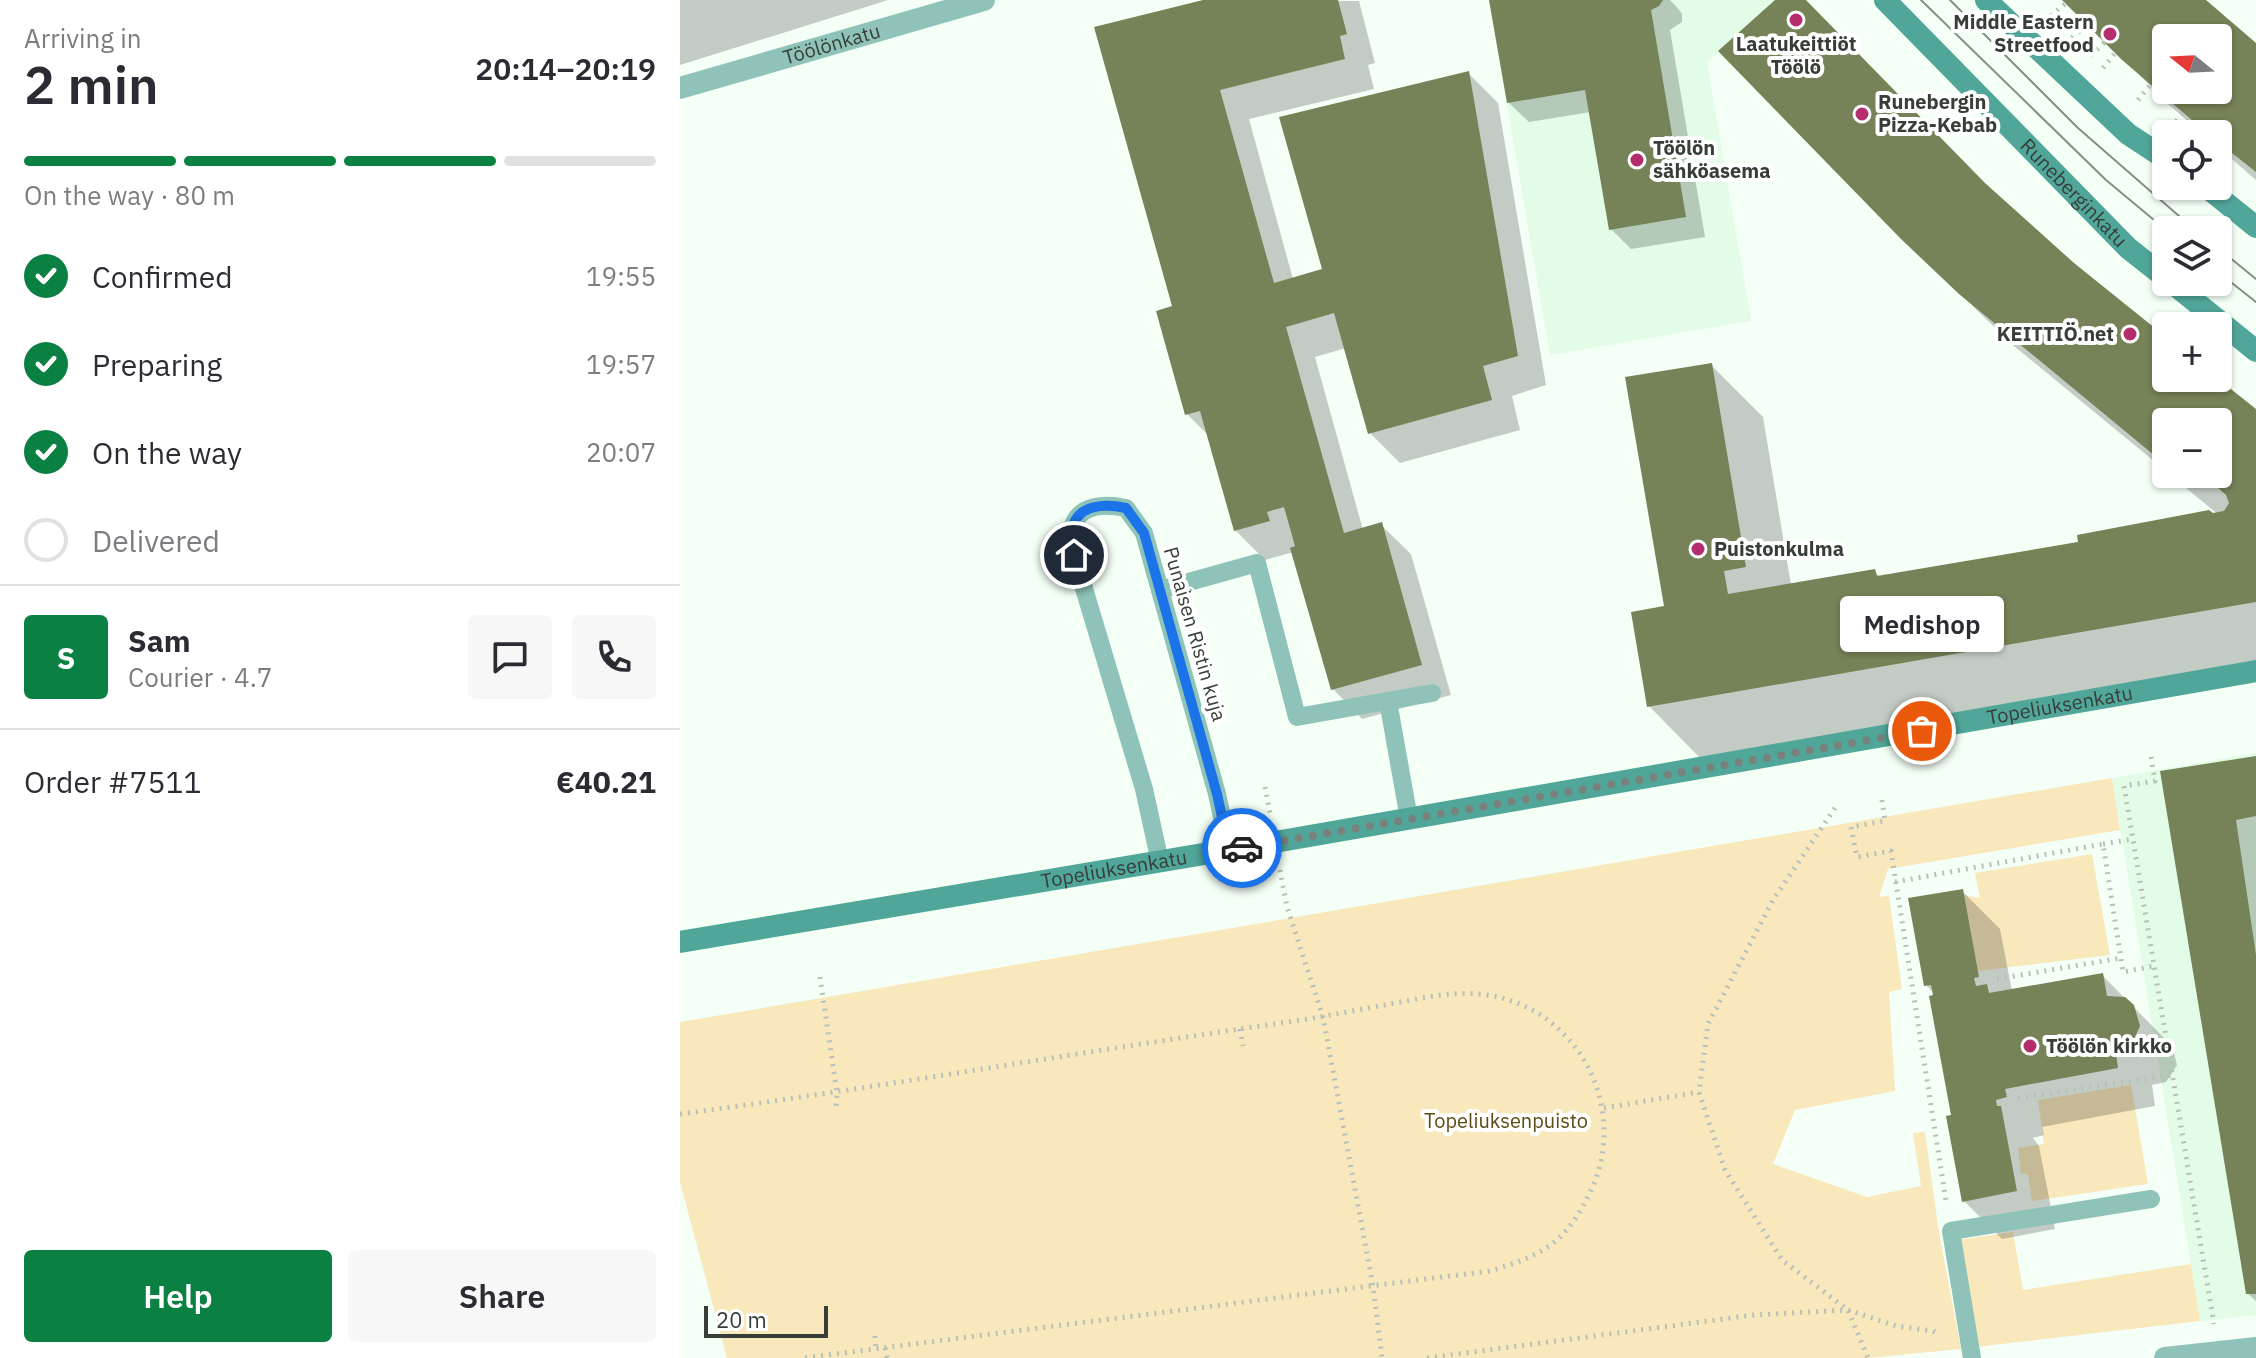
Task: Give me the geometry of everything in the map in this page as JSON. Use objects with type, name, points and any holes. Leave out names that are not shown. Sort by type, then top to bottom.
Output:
[{"type":"main road","name":"Runeberginkatu","points":[[1885,0],[2128,248],[2152,267]]},
{"type":"main road","points":[[1986,0],[2128,134],[2152,150]]},
{"type":"main road","points":[[2222,200],[2256,227]]},
{"type":"main road","name":"Runeberginkatu","points":[[2188,296],[2256,351]]},
{"type":"main road","name":"Topeliuksenkatu","points":[[680,942],[1160,862],[2256,671]]},
{"type":"street","name":"Töölönkatu","points":[[680,88],[984,0]]},
{"type":"street","points":[[2165,1358],[2256,1348]]},
{"type":"lane","name":"Punaisen Ristin kuja","points":[[1160,862],[1144,789],[1074,555],[1072,528],[1083,512],[1103,503],[1126,508],[1144,533],[1217,794],[1229,849]]},
{"type":"lane","points":[[1160,590],[1257,563],[1297,717],[1432,693]]},
{"type":"lane","points":[[1388,701],[1409,819]]},
{"type":"lane","points":[[1972,1356],[1951,1231],[2151,1199]]},
{"type":"path","points":[[2051,16],[2066,3]]},
{"type":"path","points":[[2072,38],[2087,24]]},
{"type":"path","points":[[2090,56],[2105,42]]},
{"type":"path","points":[[2103,69],[2115,53]]},
{"type":"path","points":[[2138,101],[2151,84]]},
{"type":"path","points":[[2177,120],[2183,112]]},
{"type":"path","points":[[2151,757],[2155,781],[2124,786],[2215,1329]]},
{"type":"path","points":[[1882,800],[1885,821],[1851,827],[1857,857],[1891,851],[1951,1231]]},
{"type":"path","points":[[1835,808],[1773,900],[1708,1024],[1699,1092],[1725,1170],[1782,1260],[1848,1310],[1896,1326],[1933,1331],[1972,1356]]},
{"type":"path","points":[[1895,882],[2133,839]]},
{"type":"path","points":[[2103,844],[2123,972],[2154,966]]},
{"type":"path","points":[[1287,907],[1323,1017],[1373,1286],[1382,1358]]},
{"type":"path","points":[[1997,979],[2121,958]]},
{"type":"path","points":[[820,977],[837,1093],[836,1111]]},
{"type":"path","points":[[680,1114],[837,1093],[1323,1017],[1447,993],[1486,994],[1516,1001],[1556,1023],[1581,1052],[1604,1108],[1601,1169],[1581,1213],[1554,1245],[1519,1262],[1489,1271],[803,1358]]},
{"type":"path","points":[[1240,1029],[1243,1046]]},
{"type":"path","points":[[2018,1098],[2173,1075]]},
{"type":"path","points":[[1604,1108],[1699,1092]]},
{"type":"path","points":[[1427,1358],[1754,1315],[1848,1310]]},
{"type":"path","points":[[1848,1310],[1868,1358]]},
{"type":"path","points":[[875,1336],[876,1349]]},
{"type":"path","points":[[885,1348],[887,1358]]},
{"type":"shaded area","points":[[1489,0],[1775,0],[1707,62],[1751,321],[1550,355]]},
{"type":"shaded area","points":[[2256,753],[2256,1315],[2200,1321],[2112,778]]},
{"type":"green space","name":"Topeliuksenpuisto","points":[[2112,778],[2120,830],[1888,869],[1879,897],[1889,896],[1902,989],[1889,992],[1895,1091],[1795,1110],[1773,1164],[1867,1197],[1921,1186],[1913,1133],[1925,1132],[1939,1233],[1961,1349],[1868,1358],[727,1358],[680,1182],[680,1022]]},
{"type":"green space","points":[[2092,854],[2110,955],[1978,971],[1964,895],[1980,898],[1975,873]]},
{"type":"green space","points":[[2131,1085],[2148,1184],[2032,1201],[2028,1174],[2021,1174],[2018,1148],[2044,1144],[2038,1100]]},
{"type":"green space","points":[[2013,1232],[2023,1290],[2191,1264],[2200,1321],[1976,1347],[1958,1240]]},
{"type":"building","points":[[1203,0],[1338,0],[1347,34],[1340,36],[1345,59],[1220,90],[1274,283],[1322,269],[1279,117],[1469,71],[1518,356],[1483,366],[1492,400],[1368,434],[1334,313],[1286,327],[1344,533],[1382,522],[1422,665],[1331,690],[1290,548],[1295,546],[1284,507],[1267,512],[1270,521],[1234,531],[1200,411],[1185,415],[1156,311],[1172,306],[1094,27]]},
{"type":"building","name":"Töölön sähköasema","points":[[1489,0],[1663,0],[1651,10],[1686,217],[1609,230],[1585,90],[1507,103]]},
{"type":"building","points":[[1775,0],[1806,0],[1985,183],[2074,263],[2152,326],[2152,392],[2232,390],[2256,409],[2256,602],[1647,707],[1631,612],[1664,606],[1625,377],[1712,363],[1746,567],[1724,571],[1728,594],[1875,569],[1877,576],[2078,542],[2077,535],[2209,510],[2213,513],[2224,511],[2229,503],[2218,488],[2232,488],[2232,408],[2152,408],[2152,453],[1959,294],[1901,239],[1718,51]]},
{"type":"building","points":[[2062,0],[2206,0],[2256,43],[2256,172],[2232,153],[2232,120],[2192,120],[2173,104],[2232,104],[2232,24],[2152,24],[2152,86]]},
{"type":"building","points":[[2256,756],[2256,816],[2236,820],[2256,955],[2256,1294],[2246,1294],[2160,771]]},
{"type":"building","name":"Töölön kirkko","points":[[1963,889],[1979,977],[1974,978],[1976,986],[1987,984],[1989,993],[2103,973],[2107,996],[2125,997],[2134,1005],[2140,1026],[2127,1045],[2115,1047],[2118,1068],[2005,1089],[2007,1097],[1996,1100],[1997,1106],[2001,1106],[2017,1191],[1962,1202],[1946,1116],[1951,1115],[1929,996],[1933,995],[1931,985],[1924,986],[1908,898]]},
{"type":"tram line","points":[[1921,0],[2106,180],[2152,218]]},
{"type":"tram line","points":[[1950,0],[2078,128],[2179,216]]},
{"type":"tram line","points":[[2232,259],[2256,279]]},
{"type":"tram line","points":[[2232,283],[2256,302]]},
{"type":"way so far","points":[[1242,848],[1922,731]]},
{"type":"place","name":"Laatukeittiöt Töölö","points":[[1796,20]]},
{"type":"place","name":"Middle Eastern Streetfood","points":[[2110,34]]},
{"type":"place","name":"Runebergin Pizza-Kebab","points":[[1862,114]]},
{"type":"place","name":"Töölön sähköasema","points":[[1637,160]]},
{"type":"place","name":"KEITTIÖ.net","points":[[2130,334]]},
{"type":"place","name":"Puistonkulma","points":[[1698,549]]},
{"type":"place","name":"Medishop","points":[[1922,731]]},
{"type":"place","name":"Töölön kirkko","points":[[2030,1046]]},
{"type":"route","points":[[1074,555],[1072,528],[1083,512],[1103,503],[1126,508],[1144,533],[1217,794],[1229,849],[1242,848]]}]
